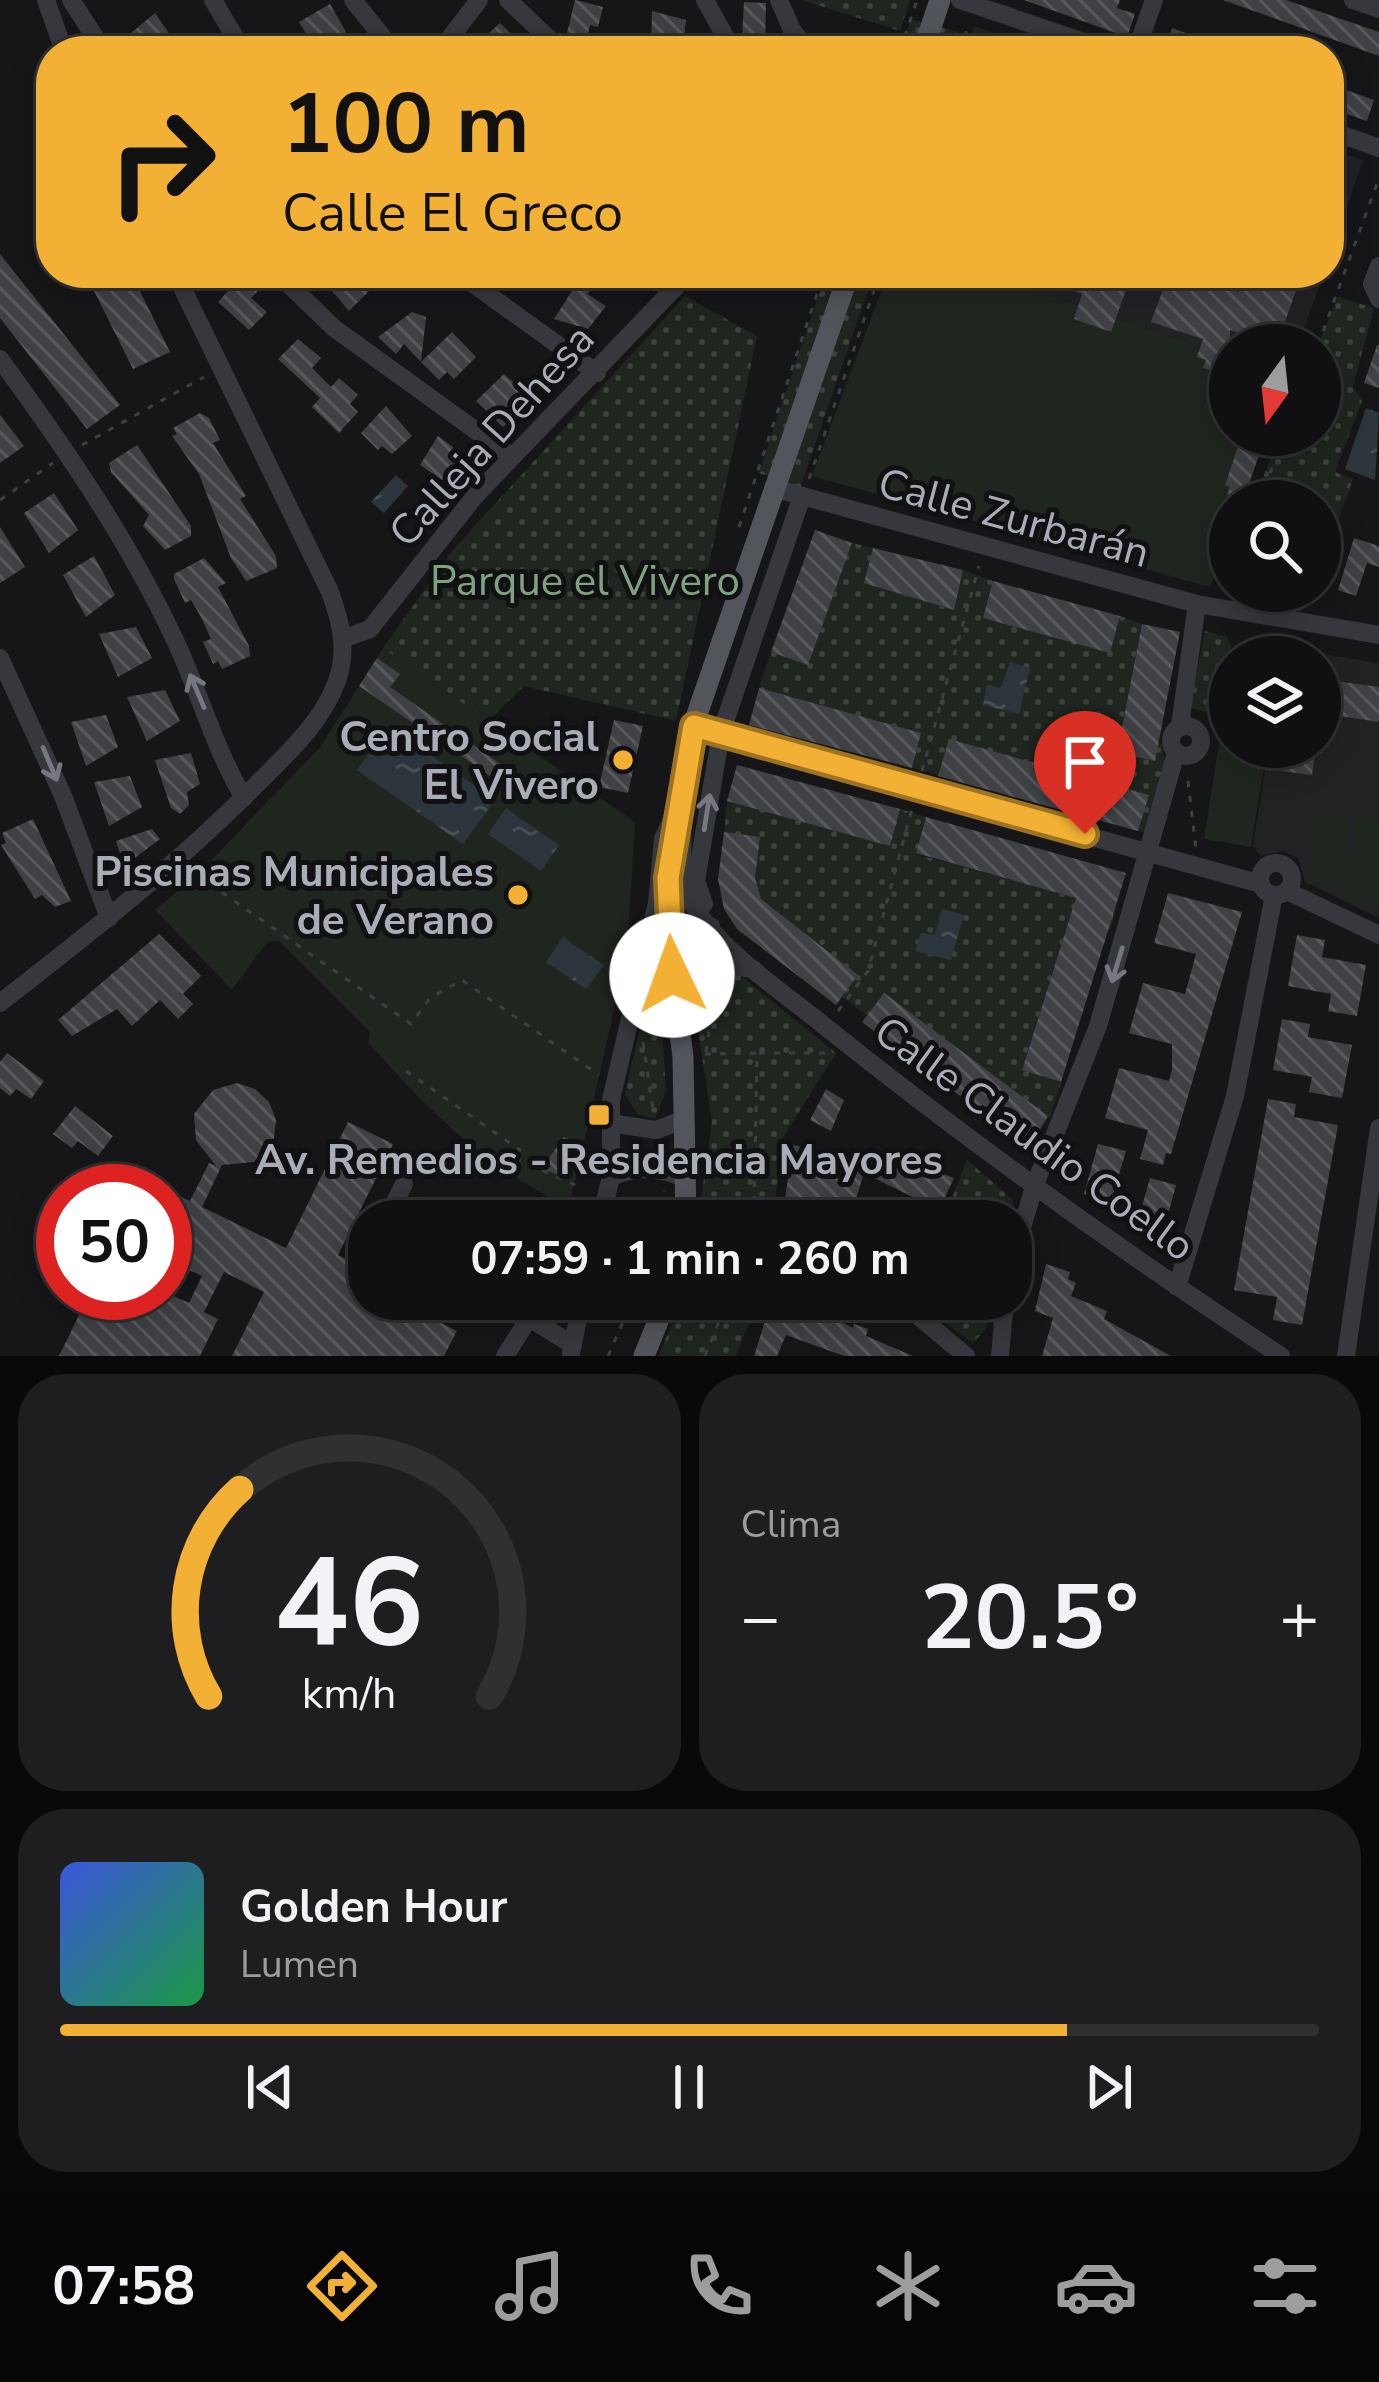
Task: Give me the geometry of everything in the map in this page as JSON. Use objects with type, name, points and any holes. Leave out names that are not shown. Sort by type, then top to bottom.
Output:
[{"type":"main road","points":[[928,36],[940,0]]},
{"type":"main road","points":[[686,1200],[683,1057],[669,944],[668,878],[678,808],[694,726],[844,288]]},
{"type":"main road","points":[[644,1356],[659,1320]]},
{"type":"street","points":[[46,0],[59,36]]},
{"type":"street","points":[[71,0],[94,36]]},
{"type":"street","points":[[213,0],[234,36]]},
{"type":"street","points":[[352,0],[382,36]]},
{"type":"street","points":[[451,36],[479,0]]},
{"type":"street","points":[[508,0],[546,36]]},
{"type":"street","points":[[705,0],[725,36]]},
{"type":"street","points":[[779,0],[803,36]]},
{"type":"street","points":[[1141,36],[1154,0]]},
{"type":"street","points":[[1353,0],[1379,9]]},
{"type":"street","points":[[968,2],[1068,36]]},
{"type":"street","points":[[1344,135],[1379,148]]},
{"type":"street","points":[[1379,266],[1372,284],[1379,299]]},
{"type":"street","points":[[0,1003],[109,918],[244,798],[320,714],[336,683],[344,639],[330,592],[182,288]]},
{"type":"street","points":[[294,288],[360,349],[511,457]]},
{"type":"street","points":[[479,288],[597,373]]},
{"type":"street","name":"Calleja Dehesa","points":[[344,639],[370,628],[511,457],[675,288]]},
{"type":"street","points":[[0,359],[68,453],[173,636],[244,798]]},
{"type":"street","name":"Calle Zurbarán","points":[[772,488],[1197,604],[1379,635]]},
{"type":"street","points":[[669,944],[711,926],[697,881],[721,733],[802,496]]},
{"type":"street","points":[[1030,1200],[1098,1026],[1180,755],[1198,750],[1201,741],[1194,728],[1180,726],[1197,604]]},
{"type":"street","points":[[3,670],[109,918]]},
{"type":"street","points":[[694,726],[1150,852],[1274,890],[1379,935]]},
{"type":"street","points":[[605,1200],[611,1178],[615,1086],[657,904],[663,838],[678,808]]},
{"type":"street","name":"Calle Claudio Coello","points":[[678,808],[686,843],[681,877],[690,900],[753,969],[1034,1187],[1281,1356]]},
{"type":"street","points":[[1177,1287],[1235,1096],[1274,890]]},
{"type":"street","points":[[669,944],[716,963],[753,969]]},
{"type":"street","points":[[683,1057],[690,988],[716,963]]},
{"type":"street","points":[[610,1123],[656,1130],[683,1120]]},
{"type":"street","points":[[1350,1351],[1375,1190],[1379,1128]]},
{"type":"street","points":[[611,1178],[633,1168],[662,1169],[687,1179]]},
{"type":"street","points":[[396,1200],[404,1184]]},
{"type":"street","points":[[505,1356],[526,1320]]},
{"type":"street","points":[[546,1320],[572,1350]]},
{"type":"street","points":[[572,1350],[578,1320]]},
{"type":"street","points":[[923,1320],[967,1356]]},
{"type":"street","points":[[1000,1356],[1003,1320]]},
{"type":"path","points":[[905,36],[917,0]]},
{"type":"path","points":[[962,36],[968,2]]},
{"type":"path","points":[[1344,274],[1379,178]]},
{"type":"path","points":[[739,528],[819,288]]},
{"type":"path","points":[[822,501],[828,484],[807,478],[875,288]]},
{"type":"path","points":[[1326,324],[1339,288]]},
{"type":"path","points":[[0,500],[68,453],[222,367]]},
{"type":"path","points":[[922,770],[976,574]]},
{"type":"path","points":[[1180,755],[1199,868]]},
{"type":"path","points":[[847,1000],[868,971],[910,813]]},
{"type":"path","points":[[201,871],[220,890],[411,1024],[430,998],[462,980],[615,1086]]},
{"type":"path","points":[[716,987],[706,1054],[831,1055],[843,1041]]},
{"type":"path","points":[[642,1032],[656,1130]]},
{"type":"path","points":[[754,1200],[758,1053]]},
{"type":"path","points":[[406,1071],[520,1150],[514,1158],[574,1185]]},
{"type":"path","points":[[660,1200],[662,1169]]},
{"type":"path","points":[[608,1356],[624,1320]]},
{"type":"path","points":[[705,1356],[720,1320]]},
{"type":"shaded area","points":[[974,26],[1003,36],[970,36]]},
{"type":"shaded area","points":[[1344,153],[1363,160],[1344,215]]},
{"type":"shaded area","points":[[1029,288],[1319,288],[1306,324],[1209,324],[1209,350]]},
{"type":"shaded area","points":[[1341,657],[1379,663],[1379,918],[1305,882],[1298,858],[1282,851],[1261,856],[1253,846],[1266,768],[1341,768]]},
{"type":"green space","points":[[801,0],[910,0],[900,31]]},
{"type":"green space","points":[[911,19],[958,32],[957,36],[905,36]]},
{"type":"green space","points":[[821,288],[869,288],[800,488],[759,473]]},
{"type":"green space","points":[[882,288],[1029,288],[1209,350],[1209,456],[1258,456],[1249,480],[1209,480],[1209,587],[812,476]]},
{"type":"green space","name":"Parque el Vivero","points":[[685,296],[757,336],[676,721],[524,686],[488,721],[383,648],[452,551]]},
{"type":"green space","points":[[1338,297],[1374,308],[1353,386],[1362,401],[1335,472],[1353,479],[1341,512],[1341,480],[1262,480],[1272,456],[1341,456],[1341,324],[1327,324]]},
{"type":"green space","points":[[852,543],[873,548],[865,583],[953,610],[963,570],[993,581],[984,618],[1110,652],[1120,616],[1142,624],[1117,753],[1154,761],[1158,743],[1162,745],[1165,764],[1148,833],[1138,831],[1148,795],[949,740],[938,775],[912,768],[921,733],[759,688],[771,652],[808,664]]},
{"type":"green space","points":[[1205,631],[1223,636],[1209,636],[1209,713],[1190,708]]},
{"type":"green space","points":[[383,648],[635,822],[627,954],[571,1200],[555,1200],[539,1192],[485,1156],[436,1114],[368,1042],[370,1032],[279,941],[267,942],[232,990],[155,910],[201,871],[321,746]]},
{"type":"green space","points":[[1215,768],[1264,768],[1251,847],[1204,839]]},
{"type":"green space","points":[[727,801],[889,845],[900,809],[926,817],[916,854],[1116,909],[1110,930],[1069,920],[1022,1069],[1061,1083],[1050,1118],[884,994],[867,1015],[842,997],[858,975],[761,899],[755,878],[760,838],[724,832]]},
{"type":"green space","points":[[1315,815],[1350,820],[1342,887],[1306,882]]},
{"type":"green space","points":[[1355,817],[1379,820],[1379,905],[1345,901]]},
{"type":"green space","points":[[657,956],[666,1090],[655,1119],[637,1114],[625,1094]]},
{"type":"green space","points":[[719,971],[736,972],[836,1053],[783,1137],[776,1200],[701,1200],[712,1121],[694,1004],[696,988]]},
{"type":"green space","points":[[967,1160],[1013,1200],[951,1200]]},
{"type":"green space","points":[[674,1320],[750,1320],[736,1356],[658,1356]]},
{"type":"green space","points":[[941,1320],[987,1320],[973,1343]]},
{"type":"water","points":[[1366,408],[1379,413],[1375,480],[1345,469]]},
{"type":"water","points":[[396,475],[408,486],[384,513],[371,502]]},
{"type":"water","points":[[1010,662],[1030,668],[1019,714],[983,705],[987,685],[1001,688]]},
{"type":"water","points":[[389,726],[495,800],[463,844],[357,770]]},
{"type":"water","points":[[506,808],[559,845],[541,871],[488,834]]},
{"type":"water","points":[[942,909],[964,915],[951,960],[915,951],[921,933],[935,935]]},
{"type":"water","points":[[563,937],[604,965],[586,989],[546,962]]},
{"type":"building","points":[[575,0],[603,7],[598,27],[590,25],[587,36],[567,33]]},
{"type":"building","points":[[1024,0],[1120,0],[1117,8],[1135,14],[1124,36]]},
{"type":"building","points":[[1223,0],[1286,0],[1379,32],[1379,56],[1344,43],[1344,36],[1323,36]]},
{"type":"building","points":[[744,2],[766,3],[765,36],[742,36]]},
{"type":"building","points":[[330,4],[347,36],[308,36],[299,22]]},
{"type":"building","points":[[652,11],[686,20],[684,36],[651,36]]},
{"type":"building","points":[[155,13],[171,36],[127,36]]},
{"type":"building","points":[[500,23],[513,36],[486,36]]},
{"type":"building","points":[[1172,28],[1194,36],[1170,36]]},
{"type":"building","points":[[1344,89],[1374,100],[1367,121],[1344,113]]},
{"type":"building","points":[[0,254],[120,405],[87,429],[0,318]]},
{"type":"building","points":[[92,288],[138,288],[170,352],[133,369]]},
{"type":"building","points":[[231,288],[261,288],[251,298],[267,312],[249,330],[218,302]]},
{"type":"building","points":[[330,288],[372,288],[349,311]]},
{"type":"building","points":[[574,288],[592,288],[587,294],[606,306],[588,329],[554,319]]},
{"type":"building","points":[[1067,288],[1127,288],[1111,332],[1074,319],[1082,294]]},
{"type":"building","points":[[1163,288],[1239,292],[1240,288],[1297,288],[1284,324],[1209,324],[1209,370],[1203,368],[1206,360],[1197,357],[1203,339],[1151,322]]},
{"type":"building","points":[[412,312],[426,317],[421,362],[404,344],[396,354],[378,337]]},
{"type":"building","points":[[452,332],[476,357],[454,379],[447,372],[439,380],[421,362]]},
{"type":"building","points":[[298,339],[321,358],[312,368],[331,387],[339,378],[358,395],[350,404],[358,412],[339,433],[312,407],[320,398],[278,359]]},
{"type":"building","points":[[1379,345],[1379,388],[1364,383]]},
{"type":"building","points":[[504,374],[533,399],[503,427],[476,401]]},
{"type":"building","points":[[386,406],[412,436],[392,454],[382,446],[378,450],[361,433]]},
{"type":"building","points":[[200,413],[209,418],[220,440],[213,443],[246,496],[240,499],[276,556],[277,568],[246,581],[231,558],[199,474],[172,436],[177,434],[173,428]]},
{"type":"building","points":[[0,415],[24,446],[0,463]]},
{"type":"building","points":[[438,436],[462,454],[448,484],[420,465]]},
{"type":"building","points":[[137,445],[191,526],[191,536],[165,550],[143,526],[149,515],[111,472],[109,463]]},
{"type":"building","points":[[1235,456],[1259,456],[1250,480],[1227,480]]},
{"type":"building","points":[[54,493],[78,530],[49,553],[24,513]]},
{"type":"building","points":[[0,527],[25,567],[0,583]]},
{"type":"building","points":[[815,530],[852,543],[808,665],[771,652]]},
{"type":"building","points":[[1354,538],[1379,546],[1379,567],[1367,563],[1356,596],[1341,591]]},
{"type":"building","points":[[873,548],[963,570],[954,610],[864,583]]},
{"type":"building","points":[[94,556],[115,595],[86,617],[63,575]]},
{"type":"building","points":[[204,558],[226,583],[218,587],[249,646],[250,656],[222,669],[218,661],[213,664],[203,642],[211,639],[201,617],[191,600],[185,603],[174,579],[174,574]]},
{"type":"building","points":[[993,581],[1120,616],[1110,653],[983,618]]},
{"type":"building","points":[[1142,624],[1180,632],[1155,761],[1117,753]]},
{"type":"building","points":[[136,627],[152,658],[118,677],[99,634]]},
{"type":"building","points":[[377,658],[400,674],[390,687],[516,775],[508,788],[359,686]]},
{"type":"building","points":[[1341,682],[1379,687],[1379,722],[1341,716]]},
{"type":"building","points":[[759,688],[921,733],[912,768],[749,725]]},
{"type":"building","points":[[165,690],[180,721],[147,741],[127,697]]},
{"type":"building","points":[[106,715],[118,747],[86,766],[71,722]]},
{"type":"building","points":[[614,720],[643,726],[628,793],[599,787]]},
{"type":"building","points":[[949,739],[1149,795],[1138,831],[938,776]]},
{"type":"building","points":[[191,753],[200,784],[187,792],[189,805],[180,814],[171,808],[155,760]]},
{"type":"building","points":[[737,765],[900,809],[890,846],[727,801]]},
{"type":"building","points":[[1281,768],[1313,768],[1312,775]]},
{"type":"building","points":[[130,776],[142,807],[109,826],[94,782]]},
{"type":"building","points":[[926,817],[1126,873],[1061,1082],[1022,1070],[1076,898],[916,853]]},
{"type":"building","points":[[33,819],[71,901],[55,907],[42,895],[35,899],[1,845],[6,843],[2,833]]},
{"type":"building","points":[[152,829],[160,839],[124,866],[116,841]]},
{"type":"building","points":[[724,832],[760,837],[755,878],[761,899],[858,975],[836,1005],[737,929],[724,909],[718,879]]},
{"type":"building","points":[[1168,893],[1242,912],[1171,1154],[1166,1153],[1163,1165],[1140,1159],[1148,1130],[1105,1118],[1119,1068],[1169,1081],[1172,1044],[1129,1033],[1143,983],[1185,994],[1196,954],[1154,943]]},
{"type":"building","points":[[159,934],[201,976],[183,994],[193,1004],[178,1019],[160,1000],[132,1026],[117,1009],[72,1036],[58,1020]]},
{"type":"building","points":[[1297,935],[1325,940],[1322,957],[1366,965],[1357,1016],[1328,1011],[1331,994],[1288,986]]},
{"type":"building","points":[[884,993],[1048,1116],[1029,1148],[862,1022]]},
{"type":"building","points":[[1282,1019],[1310,1024],[1308,1037],[1352,1045],[1342,1098],[1309,1092],[1312,1077],[1273,1070]]},
{"type":"building","points":[[7,1053],[44,1081],[31,1099],[16,1089],[10,1096],[0,1088],[0,1062]]},
{"type":"building","points":[[237,1083],[255,1089],[269,1102],[276,1120],[274,1138],[254,1162],[222,1165],[202,1207],[286,1248],[348,1122],[393,1144],[365,1200],[348,1200],[348,1235],[338,1255],[348,1260],[348,1320],[435,1320],[457,1331],[444,1356],[232,1356],[264,1292],[224,1272],[204,1312],[218,1319],[200,1356],[59,1356],[77,1320],[192,1320],[192,1297],[202,1276],[192,1271],[192,1197],[209,1163],[216,1166],[196,1140],[194,1114],[213,1090]]},
{"type":"building","points":[[826,1089],[844,1100],[831,1131],[810,1120]]},
{"type":"building","points":[[1268,1099],[1296,1104],[1294,1117],[1338,1125],[1302,1325],[1273,1320],[1277,1297],[1234,1290]]},
{"type":"building","points":[[75,1106],[113,1136],[98,1156],[78,1141],[72,1148],[53,1134]]},
{"type":"building","points":[[564,1137],[575,1142],[567,1179],[542,1168]]},
{"type":"building","points":[[1098,1144],[1126,1151],[1111,1201],[1084,1194]]},
{"type":"building","points":[[793,1145],[898,1168],[902,1159],[954,1178],[944,1200],[919,1200],[864,1173],[856,1200],[785,1199]]},
{"type":"building","points":[[1150,1178],[1176,1185],[1162,1236],[1136,1228]]},
{"type":"building","points":[[1046,1264],[1070,1272],[1068,1279],[1076,1283],[1071,1296],[1107,1311],[1104,1319],[1171,1356],[1042,1356],[1053,1318],[1035,1311]]},
{"type":"building","points":[[765,1320],[837,1320],[868,1329],[866,1336],[913,1356],[844,1356],[786,1335],[777,1356],[754,1356]]},
{"type":"place","name":"Centro Social El Vivero","points":[[623,760]]},
{"type":"place","name":"Piscinas Municipales de Verano","points":[[518,895]]},
{"type":"place","name":"Av. Remedios - Residencia Mayores","points":[[599,1115]]},
{"type":"route","points":[[672,975],[668,878],[694,726],[1085,834]]}]
